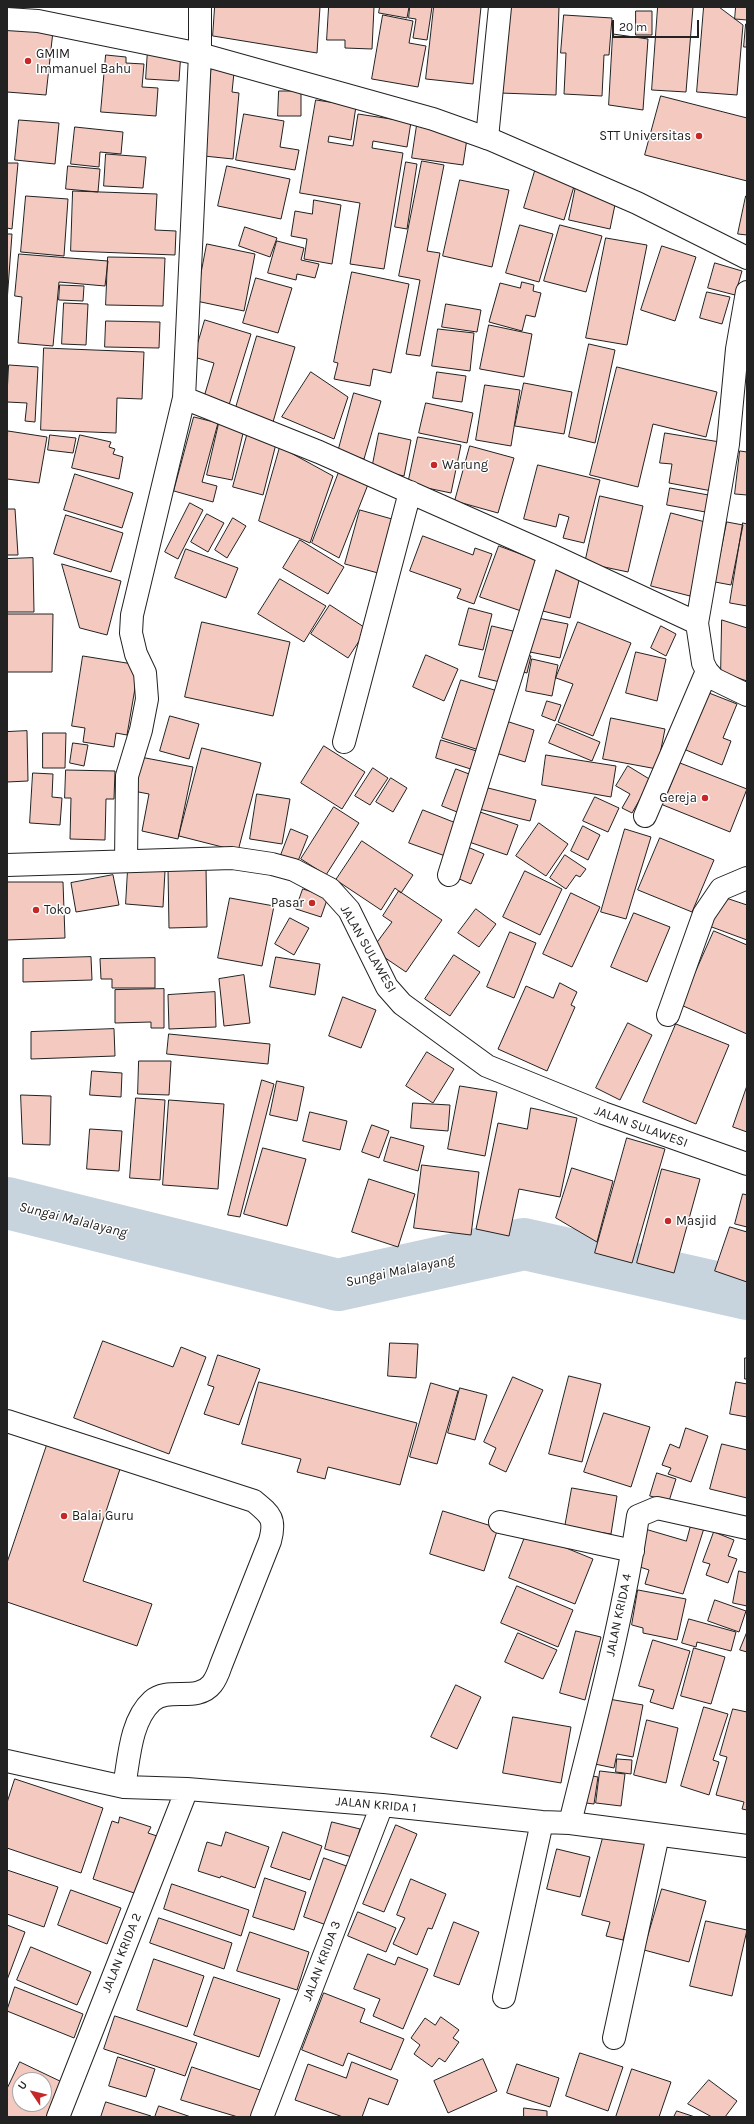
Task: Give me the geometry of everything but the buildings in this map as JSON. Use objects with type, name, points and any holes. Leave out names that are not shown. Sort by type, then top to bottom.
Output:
[{"type":"street","points":[[126,861],[127,776],[141,730],[147,699],[145,673],[136,654],[131,633],[132,615],[184,398],[200,54],[200,7]]},
{"type":"street","points":[[487,138],[500,7]]},
{"type":"street","points":[[7,19],[38,21],[200,54],[433,119],[487,138],[637,203],[747,258]]},
{"type":"street","points":[[747,292],[738,349],[728,444],[697,623],[707,671],[714,679],[747,694]]},
{"type":"street","points":[[184,398],[319,452],[549,554],[697,623]]},
{"type":"street","points":[[344,742],[410,492]]},
{"type":"street","points":[[449,875],[549,554]]},
{"type":"street","points":[[645,816],[707,671]]},
{"type":"street","name":"JALAN SULAWESI","points":[[7,865],[232,858],[272,864],[294,870],[330,889],[349,910],[387,988],[402,1004],[487,1066],[603,1113],[747,1164]]},
{"type":"street","points":[[668,1015],[704,914],[721,889],[747,878]]},
{"type":"street","points":[[7,1421],[254,1501],[272,1517],[273,1527],[270,1541],[222,1665],[212,1685],[202,1692],[182,1695],[165,1694],[152,1701],[142,1715],[134,1732],[124,1787]]},
{"type":"street","name":"JALAN KRIDA 4","points":[[570,1823],[609,1662],[633,1551],[638,1516],[657,1508],[747,1528]]},
{"type":"street","points":[[500,1522],[633,1551]]},
{"type":"street","name":"JALAN KRIDA 1","points":[[7,1761],[124,1787],[187,1790],[382,1805],[542,1822],[570,1823],[747,1846]]},
{"type":"street","name":"JALAN KRIDA 2","points":[[58,2117],[187,1790]]},
{"type":"street","name":"JALAN KRIDA 3","points":[[262,2117],[382,1805]]},
{"type":"street","points":[[504,1997],[542,1822]]},
{"type":"street","points":[[614,2038],[658,1835]]},
{"type":"waterway","name":"Sungai Malalayang","points":[[7,1203],[338,1285],[524,1244],[747,1294]]},
{"type":"place","name":"GMIM Immanuel Bahu","points":[[28,61]]},
{"type":"place","name":"STT Universitas","points":[[699,136]]},
{"type":"place","name":"Warung","points":[[434,465]]},
{"type":"place","name":"Gereja","points":[[705,798]]},
{"type":"place","name":"Pasar","points":[[312,903]]},
{"type":"place","name":"Toko","points":[[36,910]]},
{"type":"place","name":"Masjid","points":[[668,1221]]},
{"type":"place","name":"Balai Guru","points":[[64,1516]]}]
